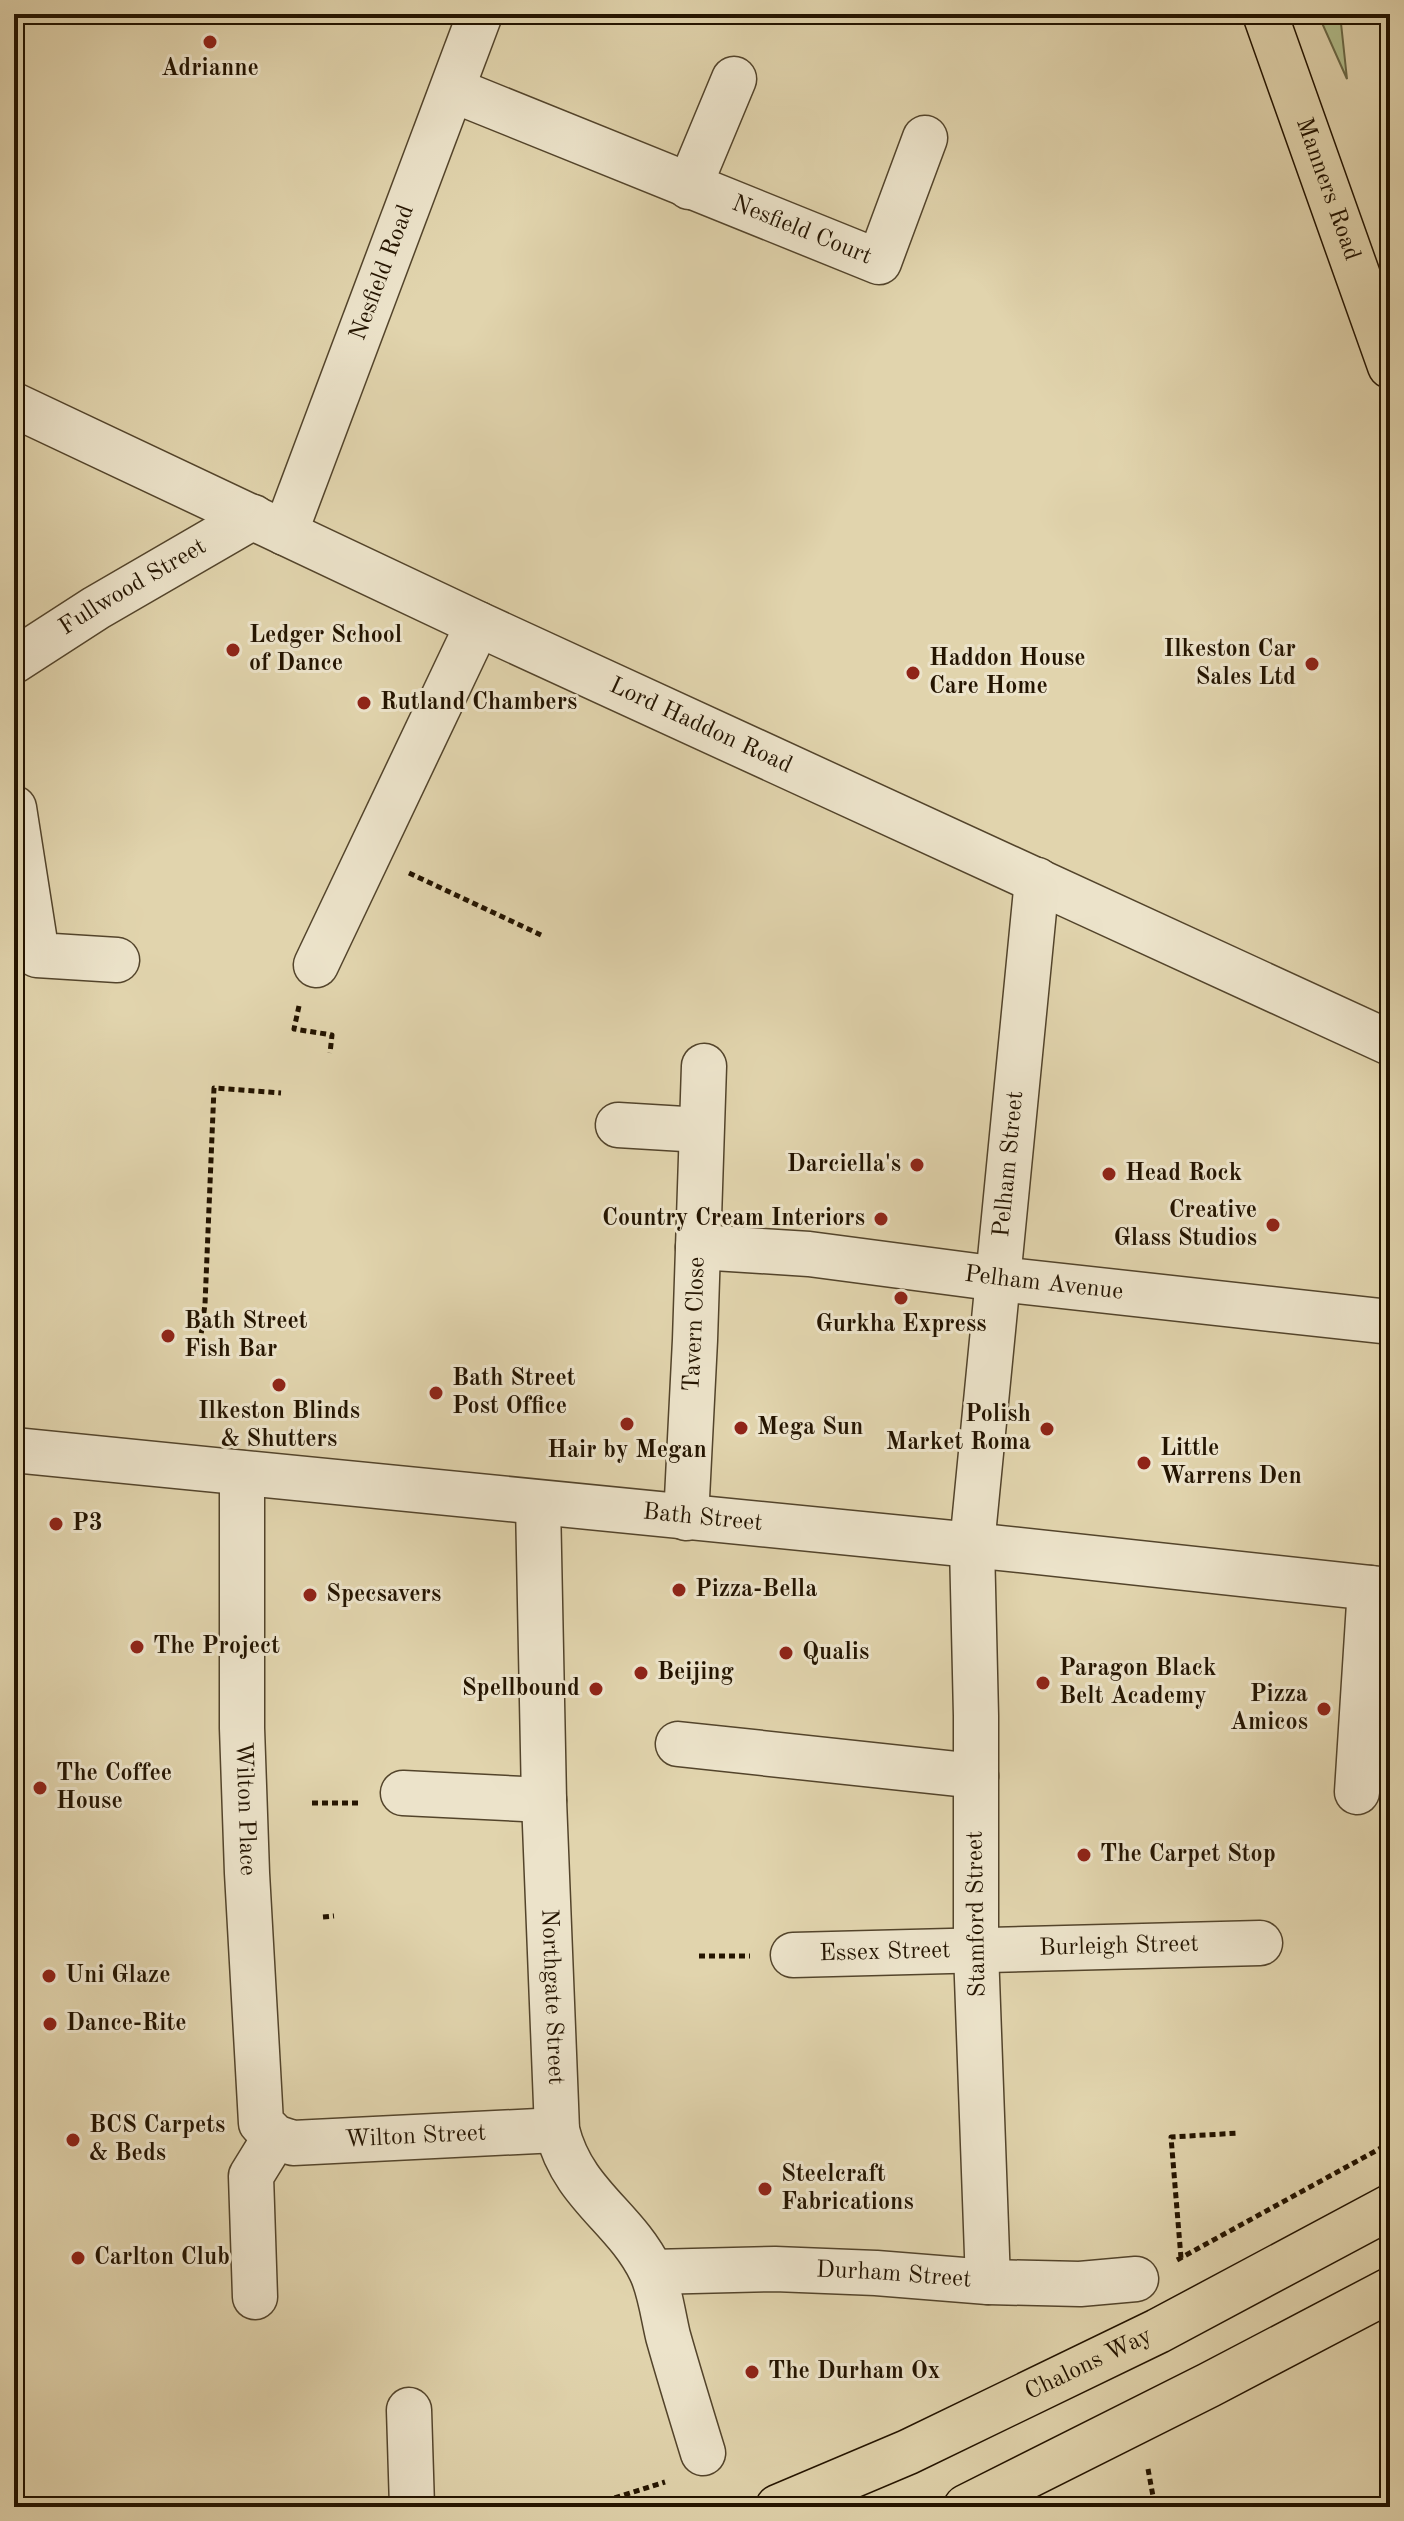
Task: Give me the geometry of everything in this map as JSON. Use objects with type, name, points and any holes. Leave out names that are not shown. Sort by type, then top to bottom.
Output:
[{"type":"main road","name":"Manners Road","points":[[1265,14],[1390,366]]},
{"type":"main road","name":"Chalons Way","points":[[778,2507],[908,2452],[1158,2331],[1390,2207]]},
{"type":"main road","points":[[966,2507],[1390,2290]]},
{"type":"street","name":"Nesfield Road","points":[[269,525],[453,90],[480,14]]},
{"type":"street","points":[[689,187],[734,79]]},
{"type":"street","name":"Nesfield Court","points":[[453,90],[879,262],[925,138]]},
{"type":"street","name":"Lord Haddon Road","points":[[14,405],[478,624],[1390,1043]]},
{"type":"street","name":"Fullwood Street","points":[[14,661],[96,608],[269,525]]},
{"type":"street","points":[[308,984],[478,624]]},
{"type":"street","points":[[14,808],[37,955],[117,960]]},
{"type":"street","name":"Pelham Street","points":[[972,1545],[1037,880]]},
{"type":"street","name":"Tavern Close","points":[[686,1518],[704,1066]]},
{"type":"street","points":[[618,1125],[701,1130]]},
{"type":"street","name":"Pelham Avenue","points":[[698,1247],[809,1254],[999,1279],[1390,1322]]},
{"type":"street","name":"Bath Street","points":[[14,1450],[972,1545],[1380,1589]]},
{"type":"street","name":"Wilton Place","points":[[242,1473],[242,1713],[247,1873],[261,2123],[275,2137]]},
{"type":"street","name":"Northgate Street","points":[[538,1503],[544,1800],[557,2130],[562,2149],[579,2180],[629,2238],[652,2272],[703,2453]]},
{"type":"street","name":"Stamford Street","points":[[972,1545],[976,1951],[988,2282]]},
{"type":"street","points":[[1357,1792],[1380,1589]]},
{"type":"street","points":[[678,1744],[976,1776]]},
{"type":"street","points":[[403,1793],[544,1800]]},
{"type":"street","name":"Burleigh Street","points":[[976,1951],[1260,1943]]},
{"type":"street","name":"Essex Street","points":[[773,1955],[976,1951]]},
{"type":"street","name":"Wilton Street","points":[[275,2137],[293,2143],[557,2130]]},
{"type":"street","points":[[255,2297],[251,2176],[275,2137]]},
{"type":"street","name":"Durham Street","points":[[652,2272],[775,2269],[988,2282],[1080,2284],[1136,2279]]},
{"type":"street","points":[[409,2410],[412,2507]]},
{"type":"path","points":[[368,854],[541,935]]},
{"type":"path","points":[[308,984],[294,1029],[332,1035],[330,1053]]},
{"type":"path","points":[[200,1343],[205,1304],[214,1088],[281,1093]]},
{"type":"path","points":[[323,1917],[334,1916]]},
{"type":"path","points":[[699,1956],[773,1955]]},
{"type":"path","points":[[1181,2258],[1171,2137],[1239,2133]]},
{"type":"path","points":[[1136,2279],[1181,2258],[1390,2143]]},
{"type":"path","points":[[586,2507],[707,2468],[703,2453]]},
{"type":"green space","points":[[1318,14],[1340,14],[1347,79]]},
{"type":"place","name":"Adrianne","points":[[210,42]]},
{"type":"place","name":"Ledger School of Dance","points":[[233,650]]},
{"type":"place","name":"Ilkeston Car Sales Ltd","points":[[1312,664]]},
{"type":"place","name":"Haddon House Care Home","points":[[913,673]]},
{"type":"place","name":"Rutland Chambers","points":[[364,703]]},
{"type":"place","name":"Darciella's","points":[[917,1165]]},
{"type":"place","name":"Head Rock","points":[[1109,1174]]},
{"type":"place","name":"Country Cream Interiors","points":[[881,1219]]},
{"type":"place","name":"Creative Glass Studios","points":[[1273,1225]]},
{"type":"place","name":"Gurkha Express","points":[[901,1298]]},
{"type":"place","name":"Bath Street Fish Bar","points":[[168,1336]]},
{"type":"place","name":"Ilkeston Blinds & Shutters","points":[[279,1385]]},
{"type":"place","name":"Bath Street Post Office","points":[[436,1393]]},
{"type":"place","name":"Hair by Megan","points":[[627,1424]]},
{"type":"place","name":"Mega Sun","points":[[741,1428]]},
{"type":"place","name":"Polish Market Roma","points":[[1047,1429]]},
{"type":"place","name":"Little Warrens Den","points":[[1144,1463]]},
{"type":"place","name":"P3","points":[[56,1524]]},
{"type":"place","name":"Pizza-Bella","points":[[679,1590]]},
{"type":"place","name":"Specsavers","points":[[310,1595]]},
{"type":"place","name":"The Project","points":[[137,1647]]},
{"type":"place","name":"Qualis","points":[[786,1653]]},
{"type":"place","name":"Beijing","points":[[641,1673]]},
{"type":"place","name":"Paragon Black Belt Academy","points":[[1043,1683]]},
{"type":"place","name":"Spellbound","points":[[596,1689]]},
{"type":"place","name":"Pizza Amicos","points":[[1324,1709]]},
{"type":"place","name":"The Coffee House","points":[[40,1788]]},
{"type":"place","name":"The Carpet Stop","points":[[1084,1855]]},
{"type":"place","name":"Uni Glaze","points":[[49,1976]]},
{"type":"place","name":"Dance-Rite","points":[[50,2024]]},
{"type":"place","name":"BCS Carpets & Beds","points":[[73,2140]]},
{"type":"place","name":"Steelcraft Fabrications","points":[[765,2189]]},
{"type":"place","name":"Carlton Club","points":[[78,2258]]},
{"type":"place","name":"The Durham Ox","points":[[752,2372]]}]
